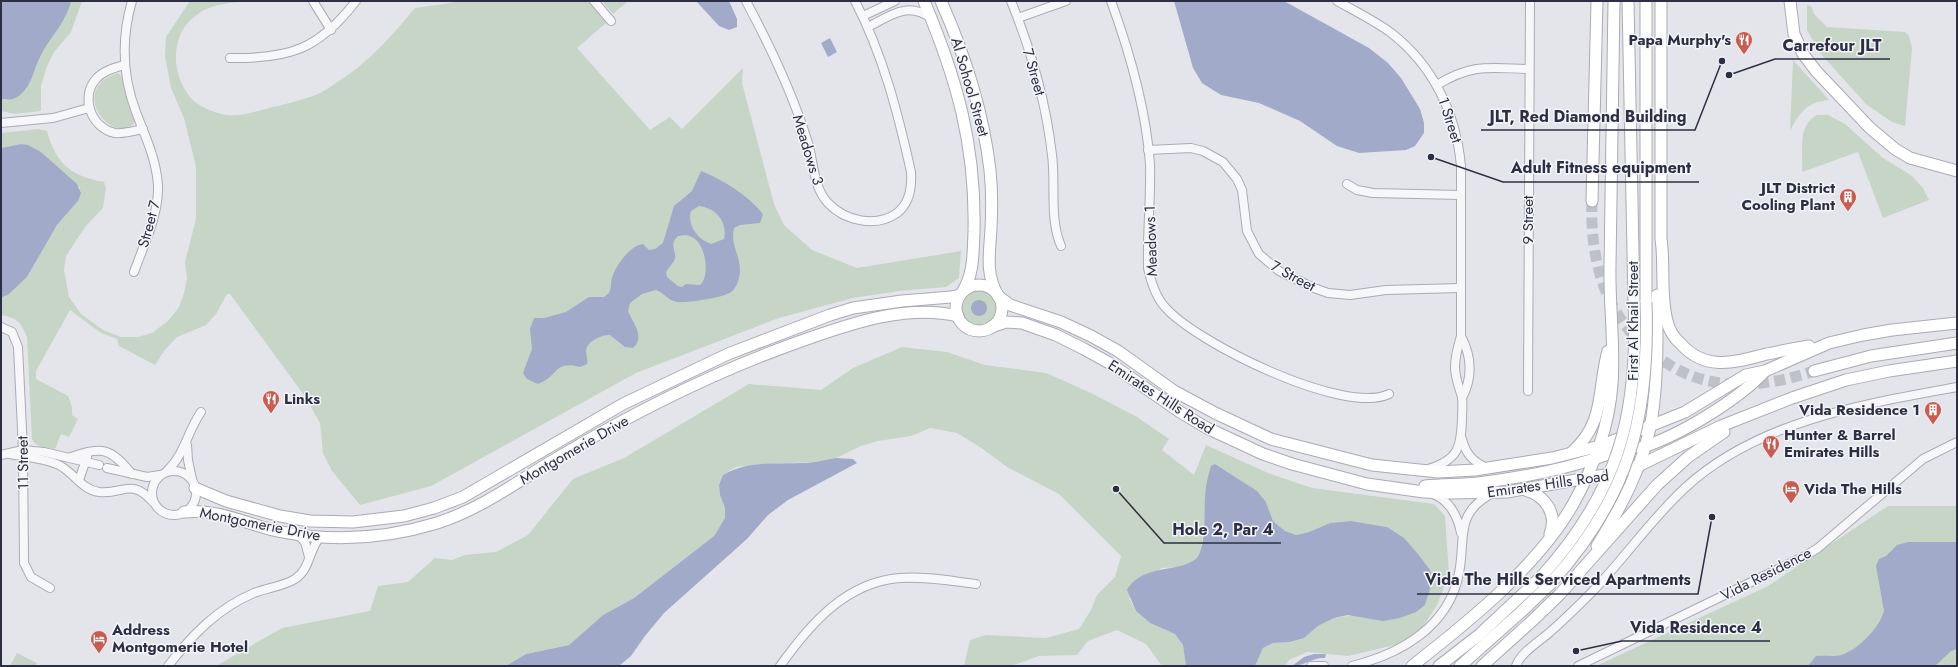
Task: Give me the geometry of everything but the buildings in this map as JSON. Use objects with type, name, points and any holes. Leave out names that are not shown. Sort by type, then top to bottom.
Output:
[{"type":"main road","name":"Al Sohool Street","points":[[924,1],[953,79],[962,108],[972,167],[974,196],[973,265],[969,279],[962,293]]},
{"type":"main road","name":"Al Sohool Street","points":[[942,1],[967,67],[978,105],[986,143],[991,199],[989,271],[992,286],[997,295]]},
{"type":"main road","points":[[1592,201],[1597,1]]},
{"type":"main road","points":[[1412,666],[1462,626],[1527,564],[1548,539],[1571,507],[1586,480],[1604,440],[1612,384],[1610,271],[1614,1]]},
{"type":"main road","name":"First Al Khail Street","points":[[1439,666],[1479,635],[1541,577],[1562,552],[1590,513],[1614,464],[1629,411],[1636,357],[1628,1]]},
{"type":"main road","name":"First Al Khail Street","points":[[1460,666],[1550,584],[1584,543],[1614,494],[1627,462],[1640,414],[1645,386],[1647,358],[1646,1]]},
{"type":"main road","points":[[1661,1],[1661,238],[1664,262],[1664,306],[1667,322],[1673,336],[1684,348],[1696,356],[1718,363],[1730,363],[1786,350],[1829,343]]},
{"type":"main road","points":[[1790,1],[1794,34],[1803,54],[1816,71],[1866,124],[1905,156],[1931,165],[1957,171]]},
{"type":"main road","points":[[1580,571],[1608,529],[1644,457],[1644,452],[1649,445],[1657,370],[1657,266],[1661,238]]},
{"type":"main road","points":[[980,285],[992,289],[997,295],[1001,307],[1001,313],[991,327],[985,329],[972,329],[961,322],[956,305],[962,293],[968,288],[980,285]]},
{"type":"main road","name":"Montgomerie Drive","points":[[194,484],[226,501],[280,516],[310,521],[352,522],[404,516],[434,508],[463,497],[623,404],[728,354],[778,334],[853,308],[883,303],[942,298],[962,293]]},
{"type":"main road","name":"Emirates Hills Road","points":[[997,295],[1010,305],[1061,322],[1091,336],[1118,351],[1174,391],[1215,413],[1271,439],[1372,465],[1438,472],[1487,468],[1552,458],[1586,449],[1604,440],[1650,426],[1698,405],[1746,375],[1765,371],[1829,343],[1863,335],[1957,323]]},
{"type":"main road","name":"Montgomerie Drive","points":[[184,512],[213,512],[274,530],[298,535],[320,537],[374,536],[400,532],[438,522],[465,512],[629,417],[735,367],[821,334],[858,322],[888,316],[931,312],[958,316]]},
{"type":"main road","name":"Emirates Hills Road","points":[[991,327],[1006,322],[1014,322],[1056,335],[1111,364],[1165,403],[1207,428],[1263,454],[1345,479],[1429,492],[1491,494],[1586,480],[1638,469],[1721,426],[1792,398],[1846,380],[1889,371],[1957,361]]},
{"type":"main road","points":[[1572,452],[1588,435],[1597,415],[1605,364],[1612,341]]},
{"type":"main road","points":[[1814,371],[1871,356],[1957,343]]},
{"type":"main road","points":[[1414,490],[1424,486],[1476,483],[1510,478],[1580,463],[1649,445],[1704,417],[1751,384],[1765,371]]},
{"type":"main road","points":[[1482,666],[1532,622],[1672,471],[1705,445],[1759,411]]},
{"type":"main road","points":[[1586,480],[1601,466],[1633,444],[1650,426]]},
{"type":"main road","points":[[1604,440],[1623,459],[1638,469]]},
{"type":"main road","points":[[1580,463],[1589,456],[1589,452],[1586,449]]},
{"type":"main road","points":[[1525,490],[1538,495],[1548,505],[1553,522],[1548,539]]},
{"type":"street","name":"Street 7","points":[[132,1],[127,17],[124,41],[124,65],[131,98],[151,147],[156,166],[158,186],[157,206],[152,225],[134,272]]},
{"type":"street","points":[[313,1],[331,30]]},
{"type":"street","points":[[230,58],[268,58],[302,48],[331,30],[356,1]]},
{"type":"street","points":[[594,1],[611,21]]},
{"type":"street","name":"Meadows 3","points":[[746,1],[774,56],[808,143],[820,192],[828,203],[838,211],[849,217],[873,221],[893,215],[902,209],[909,198],[912,185],[911,172],[901,127],[887,80],[868,27],[855,1]]},
{"type":"street","points":[[863,16],[895,1]]},
{"type":"street","points":[[899,1],[903,10]]},
{"type":"street","name":"7 Street","points":[[1011,1],[1037,78],[1047,117],[1052,157],[1055,224],[1061,246]]},
{"type":"street","points":[[1018,18],[1066,1]]},
{"type":"street","name":"Meadows 1","points":[[1111,1],[1132,65],[1148,150],[1150,177],[1148,268],[1151,282],[1164,306],[1184,325],[1227,351],[1286,378],[1328,391],[1364,398],[1379,398],[1389,394]]},
{"type":"street","name":"1 Street","points":[[1337,1],[1380,26],[1398,39],[1420,61],[1437,85],[1450,110],[1458,138],[1461,166],[1461,336]]},
{"type":"street","name":"9 Street","points":[[1528,391],[1530,1]]},
{"type":"street","points":[[868,27],[903,10],[919,11],[931,18]]},
{"type":"street","points":[[124,65],[104,72],[96,79],[88,98],[89,108],[93,117],[106,130],[124,133],[143,129]]},
{"type":"street","points":[[1437,85],[1457,73],[1472,69],[1529,69]]},
{"type":"street","points":[[1,123],[53,118],[89,108]]},
{"type":"street","name":"7 Street","points":[[1148,150],[1191,148],[1203,150],[1223,162],[1234,175],[1242,190],[1247,231],[1259,254],[1275,269],[1314,288],[1328,293],[1350,295],[1386,290],[1460,288]]},
{"type":"street","points":[[1347,184],[1357,190],[1373,194],[1461,195]]},
{"type":"street","name":"11 Street","points":[[5,328],[16,336],[18,347],[23,453],[24,563],[31,577],[50,588]]},
{"type":"street","points":[[1461,336],[1469,356],[1470,367],[1467,388],[1462,398]]},
{"type":"street","points":[[1423,470],[1442,465],[1452,458],[1456,453],[1461,438],[1462,398],[1456,378],[1455,367],[1461,336]]},
{"type":"street","points":[[1516,666],[1523,655],[1576,608],[1601,583],[1666,507],[1699,476],[1733,453],[1785,429],[1852,407],[1957,387]]},
{"type":"street","points":[[153,502],[152,487],[163,473],[179,458],[192,425],[201,412]]},
{"type":"street","points":[[1461,438],[1469,457],[1477,464],[1487,468]]},
{"type":"street","points":[[23,453],[52,462],[67,470],[91,490],[99,492],[133,488],[148,495],[160,510],[165,513],[177,515],[184,512],[194,502],[194,484],[188,460],[187,440]]},
{"type":"street","name":"Vida Residence","points":[[1578,666],[1809,554],[1924,459],[1957,442]]},
{"type":"street","points":[[70,457],[97,450],[110,453],[116,456],[132,474]]},
{"type":"street","points":[[79,480],[90,451]]},
{"type":"street","points":[[1,455],[53,453],[147,477],[163,473],[181,472],[194,484]]},
{"type":"street","points":[[1429,492],[1438,496],[1452,509],[1457,518],[1462,537]]},
{"type":"street","points":[[1354,666],[1402,648],[1419,637],[1433,624],[1444,609],[1453,592],[1459,574],[1462,528],[1470,511],[1476,504],[1491,494]]},
{"type":"street","points":[[298,535],[305,542],[309,558]]},
{"type":"street","points":[[168,666],[207,622],[242,599],[295,579],[302,573],[314,545],[320,537]]},
{"type":"street","points":[[780,666],[794,646],[830,607],[851,593],[875,583],[900,578],[926,578],[976,584]]},
{"type":"street","points":[[1311,666],[1324,666]]},
{"type":"green space","points":[[71,1],[82,1],[71,32],[54,52],[47,66],[41,86],[41,111],[15,114],[1,111],[1,99],[6,100],[31,78],[41,54],[65,18]]},
{"type":"green space","points":[[190,1],[250,1],[216,6],[204,10],[198,14],[182,31],[176,53],[176,64],[183,87],[196,103],[221,114],[239,115],[294,102],[323,91],[348,75],[369,58],[415,8],[451,3],[455,1],[588,1],[606,23],[577,48],[650,130],[670,117],[682,129],[743,68],[742,83],[774,204],[784,225],[812,250],[857,268],[961,251],[959,278],[946,287],[899,291],[853,298],[779,318],[636,373],[431,486],[360,505],[332,471],[323,453],[320,423],[306,398],[230,294],[227,294],[216,314],[206,325],[177,337],[164,351],[155,365],[119,346],[117,339],[101,333],[70,310],[36,371],[36,379],[68,396],[72,407],[72,415],[78,419],[69,437],[61,434],[55,449],[42,447],[36,444],[32,439],[27,337],[23,328],[15,319],[1,315],[1,298],[9,294],[27,277],[57,225],[78,201],[80,188],[41,152],[21,144],[1,148],[1,133],[39,129],[47,131],[55,152],[66,167],[82,176],[104,182],[106,188],[103,208],[85,227],[66,256],[64,270],[69,297],[81,314],[103,330],[121,337],[138,337],[152,333],[168,321],[179,307],[187,278],[185,262],[196,219],[196,167],[184,118],[171,88],[165,56],[166,37]]},
{"type":"green space","points":[[602,1],[628,1],[613,14]]},
{"type":"green space","points":[[1807,5],[1811,6],[1814,14],[1827,27],[1905,32],[1909,36],[1912,48],[1905,126],[1892,122],[1866,104],[1820,53],[1807,30]]},
{"type":"green space","points":[[1793,60],[1829,100],[1815,103],[1805,109],[1797,118],[1790,131]]},
{"type":"green space","points":[[118,73],[121,76],[135,122],[126,128],[116,128],[107,122],[99,114],[95,103],[95,91],[103,81]]},
{"type":"green space","points":[[1817,115],[1828,115],[1845,124],[1883,158],[1912,176],[1923,188],[1929,200],[1883,218],[1858,152],[1802,172],[1802,140],[1806,126],[1810,120]]},
{"type":"green space","points":[[982,289],[991,294],[995,300],[995,314],[991,320],[982,325],[974,325],[965,320],[961,314],[960,303],[965,294],[971,290]]},
{"type":"green space","points":[[902,347],[947,352],[985,365],[1046,373],[1091,393],[1137,417],[1169,439],[1162,450],[1194,475],[1206,445],[1268,473],[1312,488],[1434,504],[1445,516],[1449,574],[1437,605],[1421,630],[1403,643],[1348,656],[1307,652],[1289,660],[1285,666],[1255,666],[1263,648],[1273,643],[1290,642],[1304,638],[1318,626],[1334,618],[1425,605],[1433,580],[1387,527],[1351,521],[1330,523],[1309,532],[1296,535],[1285,531],[1273,521],[1266,502],[1215,464],[1200,553],[1192,562],[1181,567],[1161,568],[1129,598],[1136,611],[1150,623],[1175,634],[1183,645],[1186,666],[1162,666],[1146,644],[1117,630],[1088,641],[1077,655],[1039,656],[1011,666],[964,666],[970,640],[986,635],[1046,638],[1079,629],[1091,610],[1097,595],[1115,577],[1121,556],[1059,494],[1007,467],[983,449],[957,433],[930,428],[911,436],[878,441],[861,446],[836,458],[814,462],[761,464],[736,467],[723,475],[719,485],[720,495],[725,508],[725,518],[714,536],[634,598],[603,615],[569,645],[526,654],[506,666],[216,666],[282,628],[370,611],[378,586],[408,582],[435,558],[452,560],[465,555],[496,552],[528,535],[573,479],[624,458],[749,384],[821,390],[853,368]]},
{"type":"green space","points":[[1888,506],[1957,506],[1957,666],[1596,666],[1768,586]]},
{"type":"green space","points":[[17,653],[37,663],[35,666],[10,666]]},
{"type":"water","points":[[1,1],[71,1],[66,16],[41,55],[28,86],[19,96],[9,99],[1,99]]},
{"type":"water","points":[[696,1],[729,1],[737,19],[737,27],[729,30],[719,26]]},
{"type":"water","points":[[1174,1],[1284,1],[1369,48],[1388,63],[1401,78],[1420,109],[1424,123],[1424,133],[1415,146],[1406,150],[1359,153],[1337,146],[1300,121],[1259,103],[1221,95],[1202,83],[1193,68]]},
{"type":"water","points":[[830,38],[837,52],[828,57],[821,43]]},
{"type":"water","points":[[21,144],[28,145],[41,152],[77,184],[81,193],[78,201],[57,225],[27,277],[9,294],[1,298],[1,148]]},
{"type":"water","points":[[701,171],[734,188],[763,214],[760,223],[740,225],[734,228],[733,239],[740,265],[738,282],[735,288],[727,294],[713,298],[682,302],[671,300],[656,290],[642,294],[630,303],[628,311],[638,334],[637,344],[633,348],[625,347],[610,335],[603,336],[592,341],[587,347],[587,364],[580,367],[572,365],[561,367],[538,384],[527,379],[523,373],[532,349],[530,329],[534,318],[544,318],[566,312],[589,297],[604,297],[609,293],[613,275],[629,251],[638,245],[643,244],[649,250],[655,249],[663,243],[674,206],[692,191]],"holes":[[[699,206],[711,210],[719,217],[724,227],[724,239],[711,244],[701,239],[697,235],[690,221],[690,216],[691,211]],[[686,235],[693,238],[702,248],[706,269],[705,276],[700,285],[686,284],[682,287],[678,286],[667,277],[666,272],[675,258],[673,243],[678,236]]]},
{"type":"water","points":[[979,300],[986,305],[987,308],[982,315],[979,316],[972,311],[971,308],[976,301]]},
{"type":"water","points":[[836,458],[853,459],[857,463],[788,500],[768,515],[747,539],[664,613],[631,656],[619,666],[506,666],[526,654],[569,645],[603,615],[634,598],[714,536],[725,518],[725,508],[720,495],[719,485],[723,475],[745,466],[757,464],[803,463]]},
{"type":"water","points":[[1215,464],[1257,491],[1266,502],[1273,521],[1285,531],[1296,535],[1309,532],[1330,523],[1351,521],[1387,527],[1404,538],[1430,570],[1433,580],[1425,605],[1416,612],[1400,618],[1383,621],[1348,615],[1334,618],[1318,626],[1304,638],[1290,642],[1273,643],[1263,648],[1255,666],[1186,666],[1183,645],[1175,634],[1150,623],[1136,611],[1127,590],[1135,581],[1144,575],[1187,564],[1195,559],[1200,552],[1204,528],[1207,482],[1211,466]]},
{"type":"water","points":[[1908,542],[1957,542],[1957,649],[1951,651],[1935,666],[1808,666],[1816,656],[1838,656],[1847,653],[1861,644],[1873,631],[1884,611],[1876,566],[1879,559],[1886,556],[1897,545]]},
{"type":"water","points":[[1314,654],[1326,654],[1325,658],[1292,666],[1304,657]]},
{"type":"tunnel","points":[[1592,201],[1593,239],[1600,275],[1615,310],[1638,340]]},
{"type":"tunnel","points":[[1650,352],[1685,373],[1703,380],[1721,383],[1740,384],[1777,381],[1814,371]]},
{"type":"place","name":"Papa Murphy's","points":[[1744,55]]},
{"type":"place","name":"JLT, Red Diamond Building","points":[[1722,61]]},
{"type":"place","name":"Carrefour JLT","points":[[1729,75]]},
{"type":"place","name":"Adult Fitness equipment","points":[[1431,157]]},
{"type":"place","name":"JLT District Cooling Plant","points":[[1848,212]]},
{"type":"place","name":"Links","points":[[271,414]]},
{"type":"place","name":"Vida Residence 1","points":[[1933,425]]},
{"type":"place","name":"Hunter & Barrel Emirates Hills","points":[[1771,459]]},
{"type":"place","name":"Hole 2, Par 4","points":[[1116,489]]},
{"type":"place","name":"Vida The Hills","points":[[1791,504]]},
{"type":"place","name":"Vida The Hills Serviced Apartments","points":[[1712,517]]},
{"type":"place","name":"Vida Residence 4","points":[[1576,651]]},
{"type":"place","name":"Address Montgomerie Hotel","points":[[99,654]]}]
